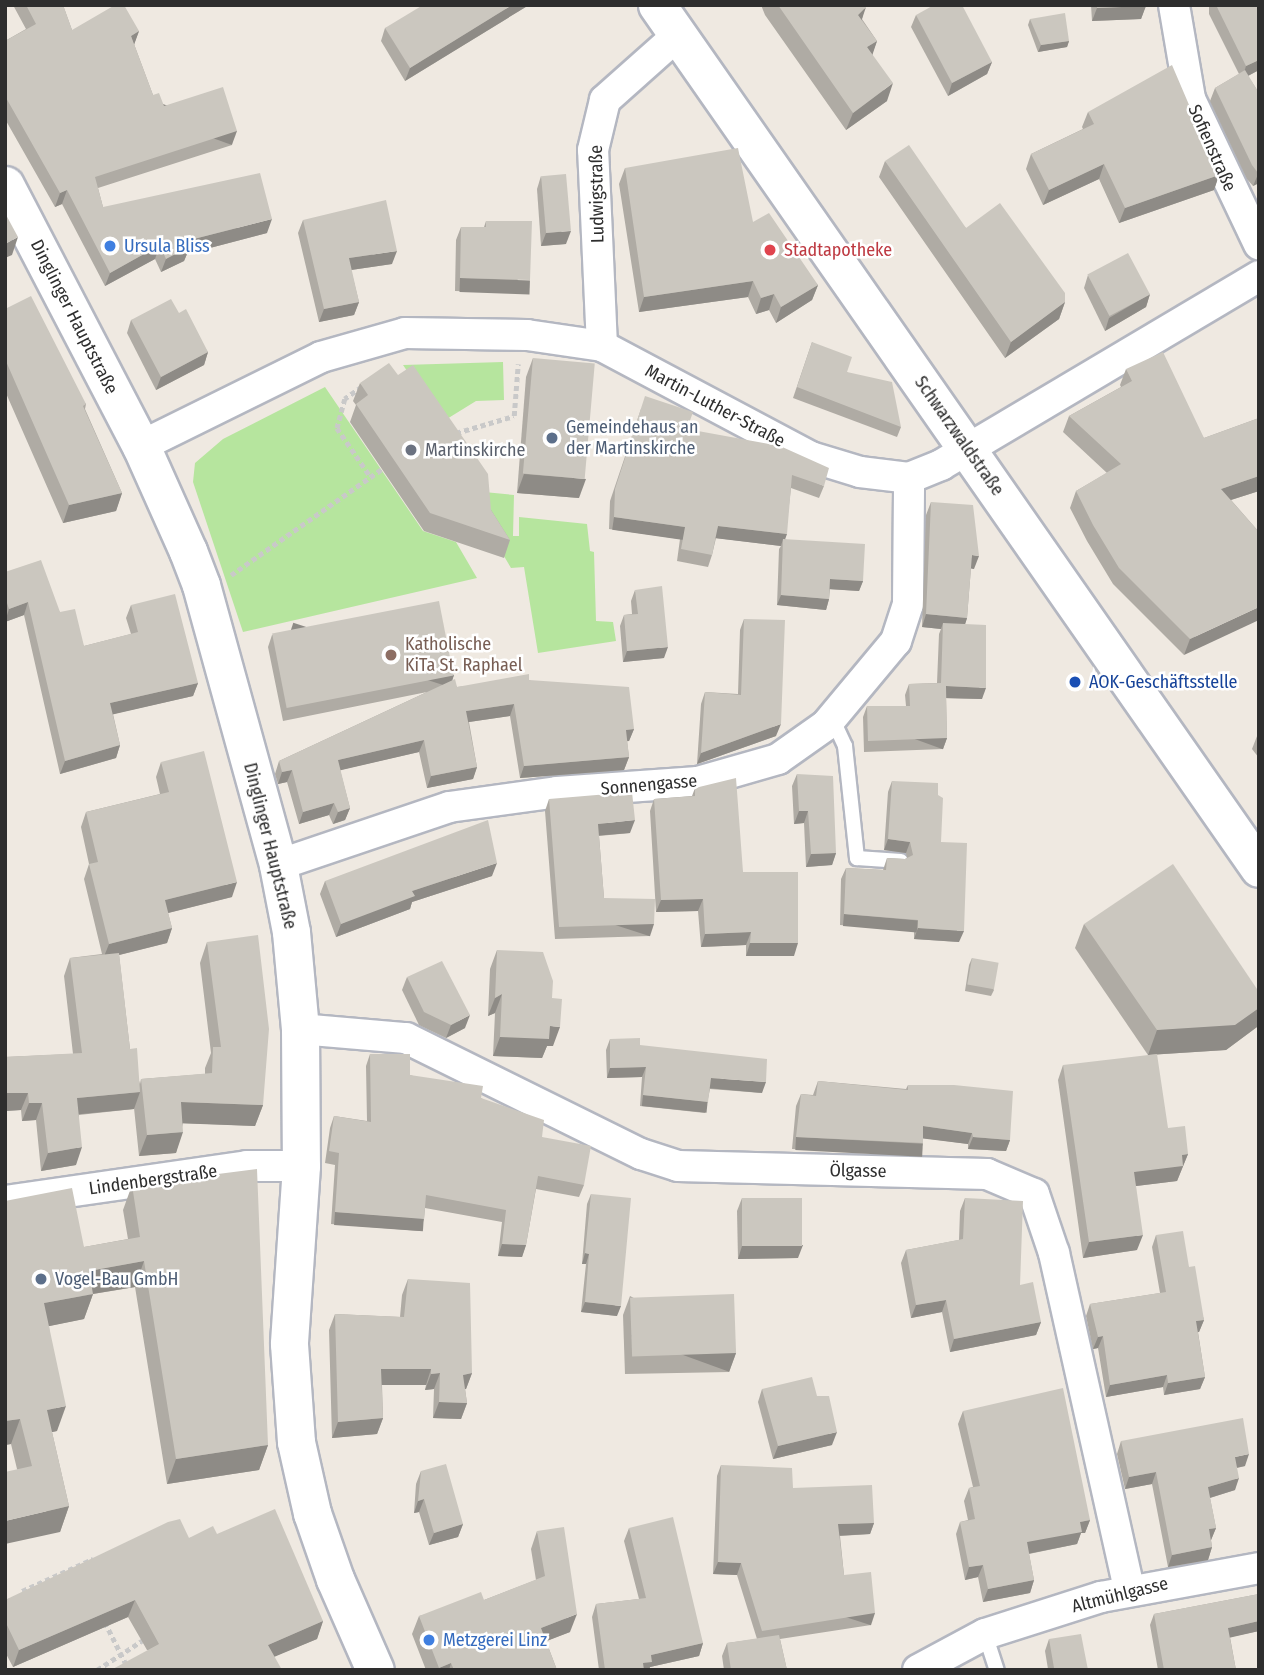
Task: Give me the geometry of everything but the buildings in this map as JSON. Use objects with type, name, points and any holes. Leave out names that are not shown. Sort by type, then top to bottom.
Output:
[{"type":"street","name":"Schwarzwaldstraße","points":[[657,5],[969,448],[1259,868]]},
{"type":"street","name":"Sofienstraße","points":[[1174,5],[1190,99],[1259,244]]},
{"type":"street","name":"Ludwigstraße","points":[[602,346],[593,150],[605,100],[678,35]]},
{"type":"street","name":"Dinglinger Hauptstraße","points":[[5,185],[141,446],[201,585],[278,865],[291,932],[300,1029],[300,1166],[289,1344],[296,1443],[331,1568],[375,1670]]},
{"type":"street","points":[[909,478],[969,448],[1259,276]]},
{"type":"street","name":"Martin-Luther-Straße","points":[[141,446],[321,357],[405,333],[527,335],[602,346],[811,457],[860,472],[909,478]]},
{"type":"street","name":"Sonnengasse","points":[[278,865],[449,807],[557,792],[698,782],[778,759],[832,718],[896,641],[908,604],[909,478]]},
{"type":"street","name":"Ölgasse","points":[[300,1029],[406,1038],[641,1154],[678,1166],[986,1174],[1034,1194],[1054,1253],[1129,1589]]},
{"type":"street","name":"Lindenbergstraße","points":[[5,1200],[247,1166],[300,1166]]},
{"type":"street","name":"Altmühlgasse","points":[[918,1670],[985,1634],[1129,1589],[1259,1567]]},
{"type":"lane","points":[[832,718],[845,746],[857,858],[901,861]]},
{"type":"lane","points":[[985,1634],[997,1670]]},
{"type":"path","points":[[446,435],[514,416],[517,373]]},
{"type":"path","points":[[370,476],[337,428],[345,399],[372,381]]},
{"type":"path","points":[[201,585],[226,578],[382,469]]},
{"type":"path","points":[[22,1591],[77,1565],[101,1559]]},
{"type":"path","points":[[77,1565],[83,1577]]},
{"type":"path","points":[[102,1614],[129,1670]]},
{"type":"path","points":[[97,1670],[120,1651],[150,1636]]},
{"type":"green space","points":[[503,362],[504,400],[476,401],[442,422],[403,365]]},
{"type":"green space","points":[[325,387],[423,531],[456,542],[477,578],[243,632],[193,482],[195,463],[223,439]]},
{"type":"green space","points":[[484,492],[514,495],[513,536],[519,536],[519,517],[587,524],[590,551],[594,552],[596,621],[613,622],[616,641],[538,653],[524,567],[511,568],[486,526]]},
{"type":"place","name":"Ursula Bliss","points":[[110,246]]},
{"type":"place","name":"Stadtapotheke","points":[[770,250]]},
{"type":"place","name":"Gemeindehaus an der Martinskirche","points":[[552,438]]},
{"type":"place","name":"Martinskirche","points":[[411,450]]},
{"type":"place","name":"Katholische KiTa St. Raphael","points":[[391,655]]},
{"type":"place","name":"AOK-Geschäftsstelle","points":[[1075,682]]},
{"type":"place","name":"Vogel-Bau GmbH","points":[[41,1279]]},
{"type":"place","name":"Metzgerei Linz","points":[[429,1640]]}]
